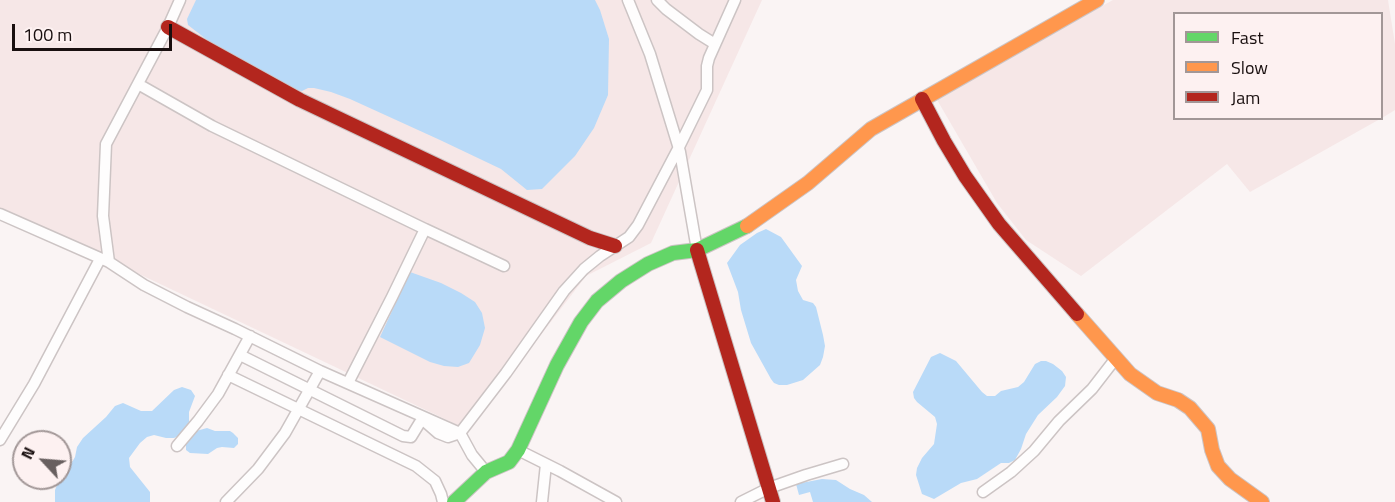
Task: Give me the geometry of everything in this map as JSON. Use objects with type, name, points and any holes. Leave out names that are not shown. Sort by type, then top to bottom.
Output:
[{"type":"street","points":[[0,440],[18,413],[105,260],[103,216],[106,144],[180,0]]},
{"type":"street","points":[[628,0],[650,54],[679,147],[697,250],[773,502]]},
{"type":"street","points":[[657,0],[715,44]]},
{"type":"street","points":[[240,356],[403,436],[411,437],[422,419],[438,433],[448,437],[460,433],[564,291],[584,269],[629,237],[638,225],[707,90],[709,58],[735,0]]},
{"type":"street","points":[[453,502],[486,472],[509,462],[518,450],[561,358],[581,322],[597,301],[621,281],[648,264],[673,253],[697,250],[750,224],[808,183],[871,129],[1097,0]]},
{"type":"street","points":[[168,27],[300,100],[590,238],[615,246]]},
{"type":"street","points":[[138,84],[212,126],[504,266]]},
{"type":"street","points":[[922,99],[965,176],[999,224],[1130,374],[1157,393],[1178,400],[1190,408],[1208,429],[1218,466],[1230,479],[1262,502]]},
{"type":"street","points":[[0,214],[105,260],[144,285],[320,371],[460,433],[472,455],[486,472]]},
{"type":"street","points":[[348,383],[425,228]]},
{"type":"street","points":[[177,446],[211,403],[250,336]]},
{"type":"street","points":[[983,492],[1034,452],[1116,358]]},
{"type":"street","points":[[226,502],[258,469],[285,433],[320,371]]},
{"type":"street","points":[[228,375],[416,466],[435,481],[443,502]]},
{"type":"street","points":[[518,450],[616,502]]},
{"type":"street","points":[[542,502],[546,464]]},
{"type":"street","points":[[741,502],[769,488],[843,464]]},
{"type":"shaded area","points":[[0,0],[762,0],[651,243],[586,276],[468,430],[0,208]]},
{"type":"shaded area","points":[[1113,0],[1388,0],[1395,44],[1395,110],[1383,117],[1383,12],[1173,12],[1173,120],[1378,120],[1250,192],[1227,164],[1081,276],[1026,240],[997,203],[936,98]]},
{"type":"water","points":[[196,0],[595,0],[609,39],[608,95],[594,128],[575,156],[542,189],[527,190],[501,169],[440,140],[331,92],[314,88],[302,91],[291,89],[230,54],[188,25],[187,19]]},
{"type":"water","points":[[766,229],[781,237],[802,266],[796,280],[798,291],[803,300],[813,303],[816,307],[825,346],[820,365],[803,380],[787,385],[774,383],[751,343],[738,292],[727,263],[740,245]]},
{"type":"water","points":[[410,272],[441,283],[475,302],[482,313],[485,328],[480,345],[469,363],[458,367],[430,362],[380,337]]},
{"type":"water","points":[[940,353],[956,361],[987,396],[995,396],[1001,391],[1018,387],[1024,382],[1035,364],[1041,361],[1053,364],[1066,377],[1065,386],[1038,415],[1026,434],[1015,460],[1001,463],[977,479],[961,483],[934,499],[922,494],[916,475],[922,458],[934,444],[937,424],[935,417],[914,398],[913,392],[931,357]]},
{"type":"water","points":[[182,387],[191,390],[195,396],[186,428],[181,435],[174,438],[154,435],[147,437],[129,458],[130,467],[150,492],[150,502],[55,502],[55,490],[72,490],[72,462],[77,447],[115,406],[123,403],[141,411],[152,411],[174,390]]},
{"type":"water","points":[[207,428],[215,431],[230,431],[238,438],[238,444],[234,448],[217,448],[208,454],[190,453],[186,450],[186,443],[196,431]]},
{"type":"water","points":[[822,479],[836,480],[864,495],[872,502],[813,502],[810,492],[799,495],[796,484]]},
{"type":"traffic: fast","points":[[454,502],[486,472],[509,462],[518,450],[557,365],[581,322],[597,301],[621,281],[648,264],[673,253],[697,250],[747,226]]},
{"type":"traffic: slow","points":[[747,226],[808,183],[871,129],[1097,0]]},
{"type":"traffic: slow","points":[[1077,314],[1130,374],[1157,393],[1178,400],[1190,408],[1208,429],[1218,466],[1230,479],[1262,502]]},
{"type":"traffic: jam","points":[[168,27],[300,100],[590,238],[615,246]]},
{"type":"traffic: jam","points":[[922,99],[965,176],[999,224],[1077,314]]},
{"type":"traffic: jam","points":[[697,250],[773,502]]}]
